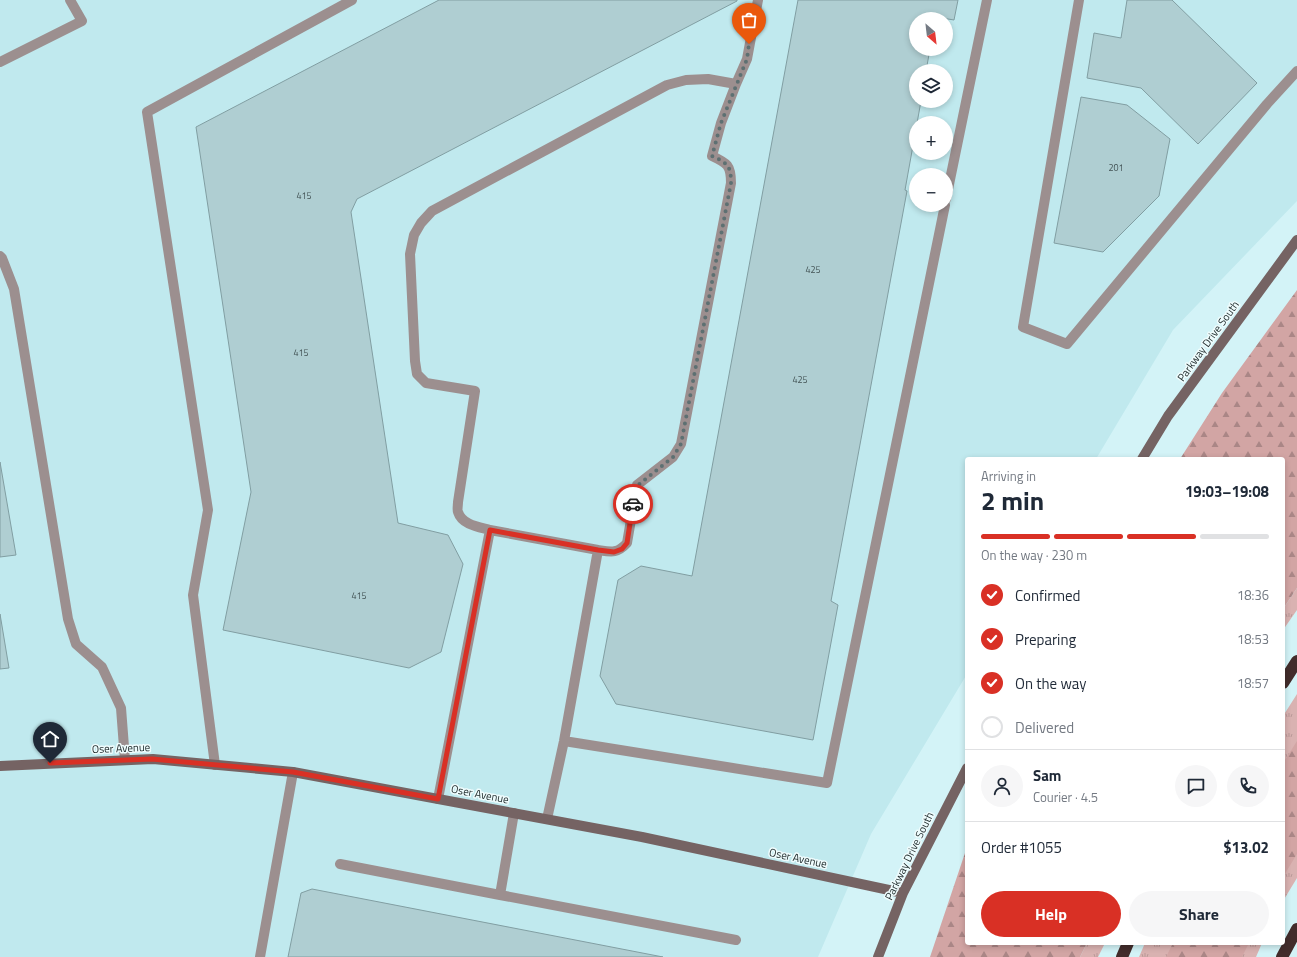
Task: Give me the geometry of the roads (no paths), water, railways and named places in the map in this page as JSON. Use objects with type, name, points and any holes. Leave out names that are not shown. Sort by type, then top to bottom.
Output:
[{"type":"highway","points":[[1285,680],[1297,661]]},
{"type":"highway","points":[[1282,957],[1297,929]]},
{"type":"highway","points":[[1122,957],[1127,945]]},
{"type":"street","name":"Parkway Drive South","points":[[1143,457],[1168,416],[1297,240]]},
{"type":"street","name":"Oser Avenue","points":[[0,766],[152,759],[293,772],[642,837],[903,893]]},
{"type":"street","name":"Parkway Drive South","points":[[878,957],[903,893],[965,772]]},
{"type":"lane","points":[[0,62],[82,21],[70,0]]},
{"type":"lane","points":[[215,765],[193,595],[208,510],[147,112],[352,0]]},
{"type":"lane","points":[[736,84],[708,79],[686,80],[668,85],[432,211],[421,223],[414,235],[410,254],[414,361],[417,374],[426,382],[475,391],[459,495],[458,512],[462,518],[471,525],[490,530],[614,552],[622,549],[627,543],[637,486],[673,457],[681,444],[731,183],[731,172],[726,162],[712,156],[721,123],[747,59],[758,0]]},
{"type":"lane","points":[[952,168],[987,0]]},
{"type":"lane","points":[[1078,0],[1023,327],[1067,344],[1267,104],[1297,71]]},
{"type":"lane","points":[[564,742],[827,783],[944,212]]},
{"type":"lane","points":[[0,256],[14,289],[68,619],[76,644],[102,667],[120,708],[124,760]]},
{"type":"lane","points":[[438,799],[490,530]]},
{"type":"lane","points":[[547,819],[564,742],[598,550]]},
{"type":"lane","points":[[260,957],[293,772]]},
{"type":"lane","points":[[500,895],[514,813]]},
{"type":"lane","points":[[340,864],[736,940]]}]
